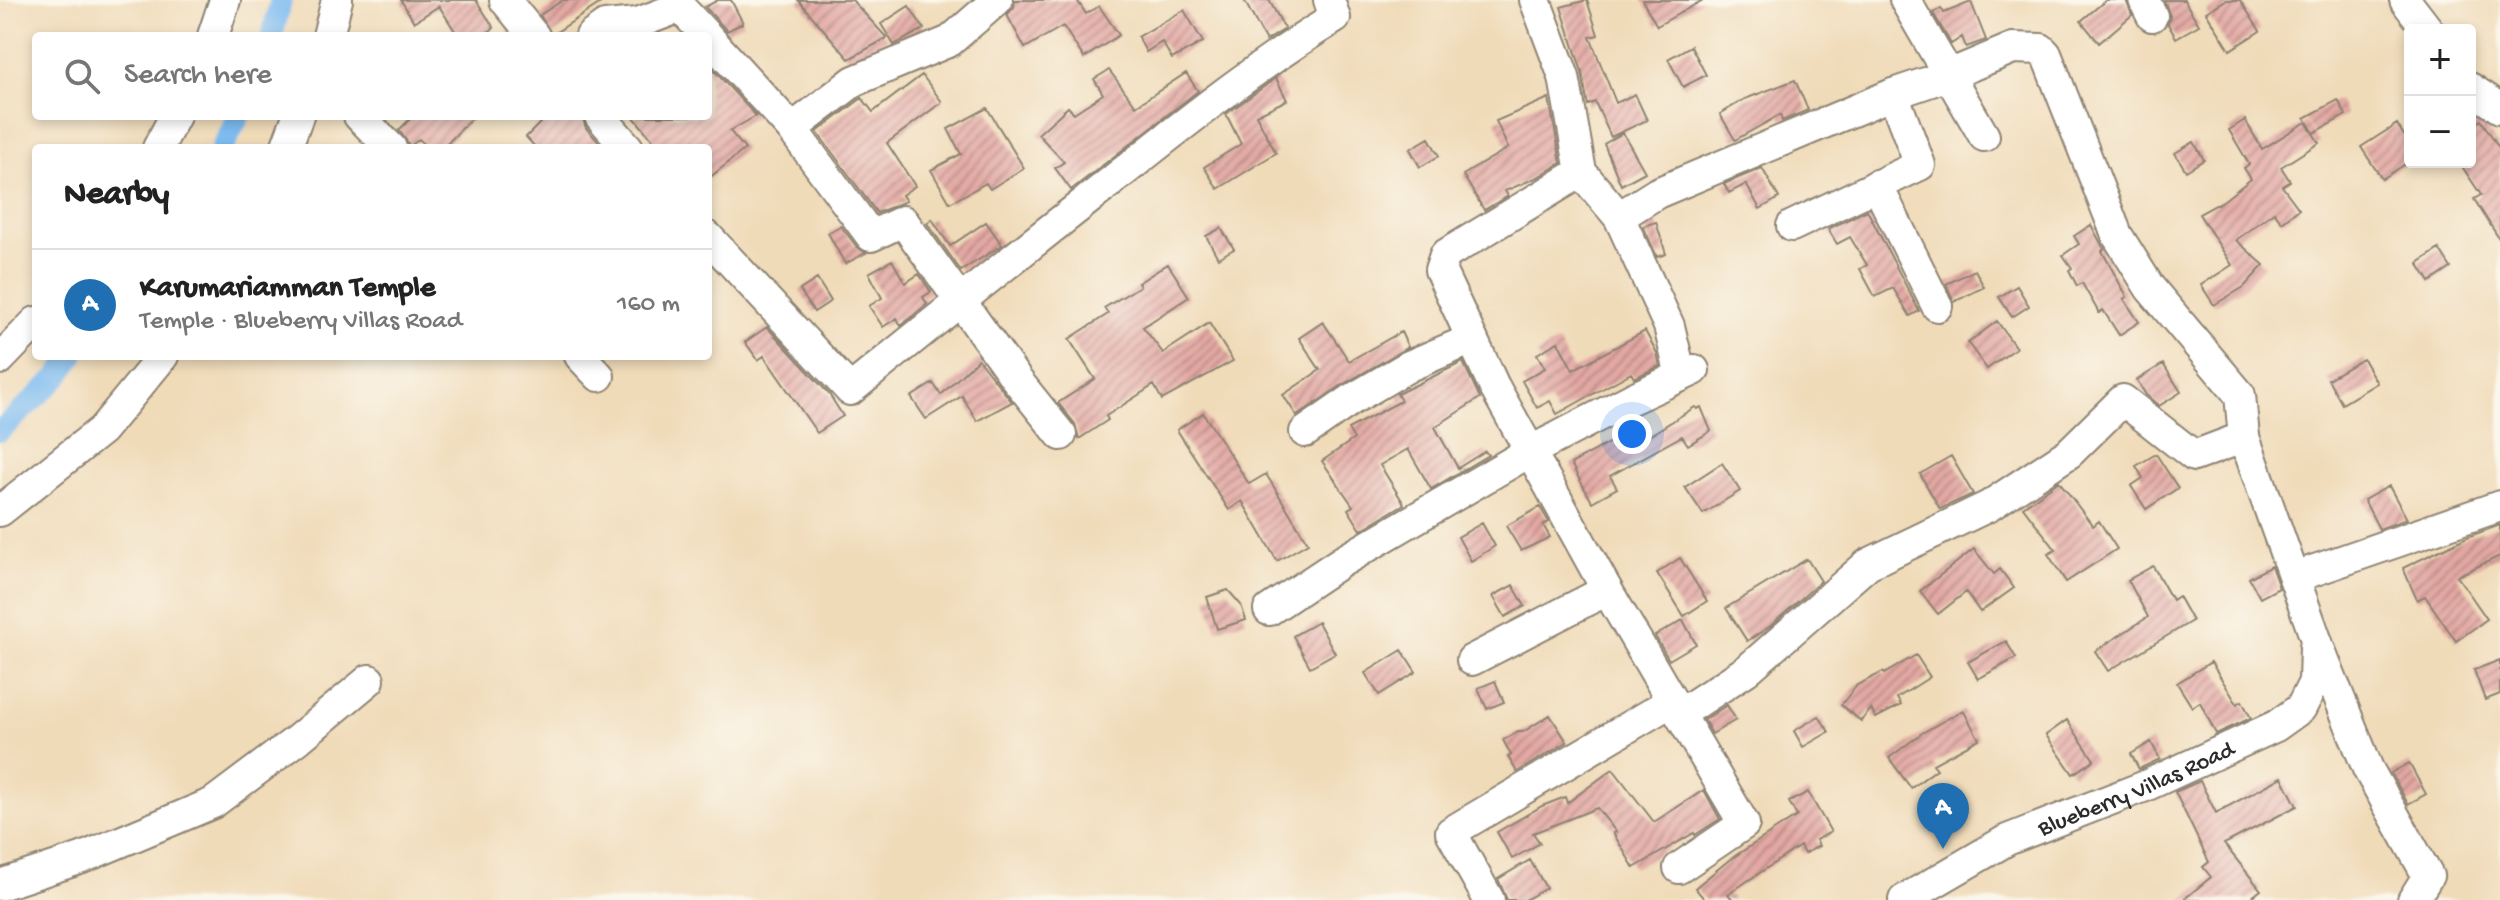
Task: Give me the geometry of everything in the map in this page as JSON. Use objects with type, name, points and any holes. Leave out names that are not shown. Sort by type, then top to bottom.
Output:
[{"type":"street","points":[[214,32],[225,0]]},
{"type":"street","points":[[329,32],[337,0]]},
{"type":"street","points":[[505,0],[531,32]]},
{"type":"street","points":[[792,129],[854,81],[950,41],[997,0]]},
{"type":"street","points":[[712,241],[850,390],[1220,96],[1289,46],[1335,18],[1329,0]]},
{"type":"street","points":[[1269,610],[1341,562],[1531,451],[1687,373],[1619,217],[1581,172],[1564,77],[1535,0]]},
{"type":"street","points":[[1905,0],[1984,136]]},
{"type":"street","points":[[2405,0],[2423,24]]},
{"type":"street","points":[[597,32],[605,26],[638,23],[680,7],[704,32]]},
{"type":"street","points":[[712,40],[792,129],[871,236],[903,221],[1061,435]]},
{"type":"street","points":[[1619,217],[1657,193],[1893,94],[2013,48],[2041,49],[2046,54],[2117,235],[2150,288],[2240,395],[2244,437],[2315,637],[2368,769],[2428,876],[2413,900]]},
{"type":"street","points":[[2476,92],[2500,108]]},
{"type":"street","points":[[1792,226],[1920,165],[1893,94]]},
{"type":"street","points":[[160,144],[173,120]]},
{"type":"street","points":[[288,144],[296,120]]},
{"type":"street","points":[[363,120],[387,144]]},
{"type":"street","points":[[604,120],[624,144]]},
{"type":"street","points":[[1581,172],[1445,255],[1440,270],[1494,386],[1607,590],[1744,824],[1679,868]]},
{"type":"street","points":[[1877,185],[1937,306]]},
{"type":"street","points":[[0,359],[32,326]]},
{"type":"street","points":[[1305,432],[1409,366],[1472,339]]},
{"type":"street","points":[[0,511],[102,430],[160,360]]},
{"type":"street","points":[[1489,900],[1451,832],[1747,670],[1868,564],[1989,506],[2069,453],[2123,400],[2194,456],[2244,437]]},
{"type":"street","points":[[2295,577],[2500,506]]},
{"type":"street","points":[[1472,660],[1607,590]]},
{"type":"street","name":"Blueberry Villas Road","points":[[1904,900],[2007,840],[2143,787],[2276,726],[2301,708],[2314,682],[2315,637]]},
{"type":"street","points":[[0,885],[82,858],[213,803],[297,740],[369,680]]},
{"type":"building","points":[[401,0],[476,0],[494,28],[488,32],[455,32],[439,6],[414,22]]},
{"type":"building","points":[[563,0],[605,0],[557,32],[550,32],[540,15]]},
{"type":"building","points":[[718,0],[731,0],[743,23],[727,31],[705,7]]},
{"type":"building","points":[[798,0],[852,0],[887,38],[849,59]]},
{"type":"building","points":[[1015,0],[1077,0],[1086,14],[1099,6],[1119,35],[1084,58],[1063,26],[1025,48],[1007,15],[1014,7]]},
{"type":"building","points":[[1244,0],[1269,0],[1285,29],[1266,41]]},
{"type":"building","points":[[1587,0],[1598,35],[1590,37],[1616,103],[1635,94],[1647,120],[1611,137],[1595,102],[1588,105],[1582,72],[1561,7]]},
{"type":"building","points":[[1642,0],[1703,0],[1657,26]]},
{"type":"building","points":[[2106,0],[2126,0],[2132,15],[2099,43],[2081,21]]},
{"type":"building","points":[[2164,0],[2184,0],[2199,25],[2176,38],[2168,24],[2170,16]]},
{"type":"building","points":[[2226,0],[2240,0],[2260,31],[2230,50],[2206,12]]},
{"type":"building","points":[[1971,2],[1986,40],[1966,47],[1962,37],[1951,44],[1933,13],[1941,8],[1944,13]]},
{"type":"building","points":[[909,6],[924,29],[894,45],[881,24]]},
{"type":"building","points":[[1184,10],[1203,42],[1172,59],[1162,42],[1146,52],[1138,37]]},
{"type":"building","points":[[1691,46],[1706,75],[1683,87],[1668,59]]},
{"type":"building","points":[[712,68],[756,116],[730,131],[745,149],[712,176],[712,144],[656,144],[636,120],[712,120]]},
{"type":"building","points":[[1109,70],[1136,106],[1186,73],[1198,91],[1071,190],[1055,168],[1064,162],[1038,134],[1068,107],[1074,113],[1103,94],[1094,79]]},
{"type":"building","points":[[922,75],[942,102],[887,143],[915,186],[902,195],[906,201],[877,213],[817,132],[862,98],[873,112]]},
{"type":"building","points":[[1276,78],[1287,100],[1256,115],[1276,153],[1218,189],[1204,167],[1241,144],[1226,114]]},
{"type":"building","points":[[1795,80],[1808,110],[1782,121],[1780,115],[1735,140],[1720,114],[1745,99]]},
{"type":"building","points":[[1549,98],[1561,163],[1505,191],[1508,196],[1484,210],[1463,175],[1508,148],[1496,121]]},
{"type":"building","points":[[2338,100],[2346,115],[2314,133],[2305,118]]},
{"type":"building","points":[[987,108],[1024,168],[990,189],[986,183],[950,203],[931,170],[961,154],[948,129]]},
{"type":"building","points":[[409,120],[470,120],[447,144],[425,144],[419,139],[408,144],[399,130]]},
{"type":"building","points":[[543,120],[583,120],[586,128],[600,144],[532,144],[526,137]]},
{"type":"building","points":[[2245,120],[2262,149],[2306,122],[2319,143],[2281,167],[2290,181],[2282,186],[2299,209],[2282,222],[2274,212],[2236,240],[2264,265],[2244,287],[2214,305],[2201,285],[2232,265],[2199,214],[2223,201],[2251,179],[2244,168],[2249,164],[2229,130]]},
{"type":"building","points":[[2481,120],[2500,149],[2500,240],[2474,199],[2481,195],[2463,168],[2476,168],[2476,123]]},
{"type":"building","points":[[2397,124],[2404,135],[2404,165],[2382,179],[2361,147]]},
{"type":"building","points":[[1623,133],[1645,172],[1621,185],[1604,144]]},
{"type":"building","points":[[1429,138],[1439,156],[1420,167],[1410,149]]},
{"type":"building","points":[[2194,142],[2204,160],[2186,171],[2175,153]]},
{"type":"building","points":[[1762,168],[1779,198],[1760,209],[1746,184],[1729,193],[1724,184]]},
{"type":"building","points":[[1867,210],[1919,311],[1910,316],[1893,288],[1875,297],[1860,269],[1867,265],[1850,237],[1837,244],[1828,229]]},
{"type":"building","points":[[932,219],[950,246],[986,222],[1002,245],[961,271],[927,223]]},
{"type":"building","points":[[1656,222],[1666,254],[1657,257],[1643,226]]},
{"type":"building","points":[[2091,225],[2127,297],[2124,299],[2139,322],[2119,335],[2103,310],[2099,313],[2082,283],[2077,286],[2069,270],[2072,268],[2063,255],[2079,244],[2074,236]]},
{"type":"building","points":[[841,226],[857,247],[866,253],[845,264],[828,233]]},
{"type":"building","points":[[1221,228],[1234,249],[1218,258],[1206,236]]},
{"type":"building","points":[[2439,249],[2451,268],[2430,282],[2418,263]]},
{"type":"building","points":[[892,260],[905,283],[919,274],[931,292],[923,297],[927,304],[901,326],[897,318],[883,327],[869,306],[882,298],[869,273]]},
{"type":"building","points":[[1168,264],[1189,297],[1143,327],[1163,353],[1209,323],[1233,361],[1162,400],[1154,385],[1106,416],[1108,420],[1079,439],[1075,424],[1058,403],[1095,379],[1069,339],[1108,314],[1104,308]]},
{"type":"building","points":[[1975,270],[1984,287],[1954,302],[1946,284]]},
{"type":"building","points":[[817,279],[831,301],[814,312],[800,290]]},
{"type":"building","points":[[2017,286],[2029,306],[2012,317],[1999,297]]},
{"type":"building","points":[[1997,321],[2016,348],[1987,369],[1968,343]]},
{"type":"building","points":[[1323,322],[1349,361],[1401,332],[1408,347],[1342,385],[1297,416],[1283,395],[1320,370],[1299,338]]},
{"type":"building","points":[[767,327],[829,394],[843,416],[817,433],[764,356],[758,360],[745,342]]},
{"type":"building","points":[[1645,331],[1660,366],[1634,378],[1631,373],[1557,414],[1550,401],[1537,408],[1522,381],[1545,368],[1537,354],[1558,342],[1573,370]]},
{"type":"building","points":[[978,359],[1012,402],[977,421],[962,396],[926,419],[911,397],[933,383],[941,395]]},
{"type":"building","points":[[2363,359],[2377,383],[2342,404],[2328,379]]},
{"type":"building","points":[[1463,362],[1480,398],[1435,427],[1458,468],[1485,451],[1488,455],[1431,489],[1408,449],[1380,465],[1404,504],[1361,530],[1348,509],[1353,506],[1322,461],[1354,439],[1348,429],[1401,401],[1397,394]]},
{"type":"building","points":[[2163,364],[2181,392],[2159,406],[2146,395],[2137,380]]},
{"type":"building","points":[[1695,407],[1701,407],[1711,431],[1688,445],[1682,436],[1610,476],[1617,488],[1592,502],[1571,464],[1623,435],[1618,426],[1632,419],[1644,439]]},
{"type":"building","points":[[1203,413],[1249,484],[1266,474],[1308,543],[1277,561],[1242,501],[1229,510],[1177,430]]},
{"type":"building","points":[[2156,454],[2178,488],[2146,509],[2131,486],[2143,478],[2136,466]]},
{"type":"building","points":[[1951,456],[1973,494],[1940,509],[1920,474]]},
{"type":"building","points":[[1722,463],[1740,491],[1703,514],[1685,487]]},
{"type":"building","points":[[2059,481],[2093,526],[2099,521],[2117,549],[2066,582],[2048,554],[2056,550],[2023,507]]},
{"type":"building","points":[[2389,486],[2407,519],[2379,529],[2364,500]]},
{"type":"building","points":[[1540,507],[1549,522],[1543,525],[1550,537],[1521,551],[1506,526]]},
{"type":"building","points":[[1482,523],[1495,546],[1471,561],[1458,537]]},
{"type":"building","points":[[2500,525],[2500,556],[2457,576],[2487,619],[2456,641],[2425,596],[2417,600],[2403,568],[2467,537]]},
{"type":"building","points":[[1974,549],[1994,574],[2000,569],[2014,588],[1980,612],[1966,592],[1938,614],[1920,591]]},
{"type":"building","points":[[1680,558],[1707,601],[1684,616],[1657,573]]},
{"type":"building","points":[[1807,559],[1821,581],[1769,627],[1747,641],[1726,608]]},
{"type":"building","points":[[2153,566],[2172,600],[2178,596],[2192,621],[2108,671],[2095,651],[2148,617],[2128,580]]},
{"type":"building","points":[[2271,566],[2279,588],[2260,598],[2249,578]]},
{"type":"building","points":[[1513,585],[1525,606],[1505,617],[1493,596]]},
{"type":"building","points":[[1228,590],[1241,605],[1246,620],[1217,629],[1207,597]]},
{"type":"building","points":[[1683,620],[1696,644],[1669,660],[1655,636]]},
{"type":"building","points":[[1318,622],[1335,653],[1310,667],[1293,636]]},
{"type":"building","points":[[2006,641],[2016,658],[1978,679],[1968,662]]},
{"type":"building","points":[[1402,650],[1416,672],[1379,695],[1365,673]]},
{"type":"building","points":[[1916,655],[1930,677],[1897,698],[1901,705],[1876,718],[1871,709],[1861,721],[1841,705],[1857,685],[1884,674]]},
{"type":"building","points":[[2500,660],[2500,694],[2485,700],[2474,670]]},
{"type":"building","points":[[2211,662],[2237,704],[2242,701],[2251,718],[2216,734],[2200,702],[2192,707],[2177,683]]},
{"type":"building","points":[[1495,681],[1504,702],[1487,709],[1478,688]]},
{"type":"building","points":[[1727,705],[1736,720],[1712,734],[1704,720]]},
{"type":"building","points":[[1963,710],[1979,739],[1933,764],[1937,769],[1911,788],[1889,758],[1922,733]]},
{"type":"building","points":[[1550,715],[1567,742],[1517,772],[1503,740]]},
{"type":"building","points":[[1819,716],[1829,732],[1803,747],[1794,731]]},
{"type":"building","points":[[2067,720],[2094,760],[2073,774],[2046,735]]},
{"type":"building","points":[[2151,742],[2160,759],[2139,769],[2131,754]]},
{"type":"building","points":[[2409,763],[2426,794],[2408,804],[2391,773]]},
{"type":"building","points":[[1613,769],[1654,822],[1704,790],[1720,819],[1634,868],[1613,833],[1616,832],[1597,808],[1533,833],[1540,843],[1512,859],[1497,832],[1542,806],[1565,797],[1567,803]]},
{"type":"building","points":[[2282,777],[2297,806],[2224,844],[2261,890],[2248,900],[2183,900],[2211,877],[2203,867],[2209,862],[2175,792],[2200,781],[2216,813]]},
{"type":"building","points":[[1808,792],[1831,832],[1816,840],[1819,846],[1804,854],[1800,846],[1728,894],[1733,900],[1705,900],[1695,888],[1729,860],[1797,816],[1789,802]]},
{"type":"building","points":[[1530,860],[1546,888],[1525,900],[1507,900],[1498,879]]},
{"type":"waterway","points":[[273,32],[281,0]]},
{"type":"waterway","points":[[224,144],[237,120]]},
{"type":"waterway","points":[[0,431],[58,377],[70,360]]},
{"type":"place","name":"Karumariamman Temple","points":[[1943,849]]}]
